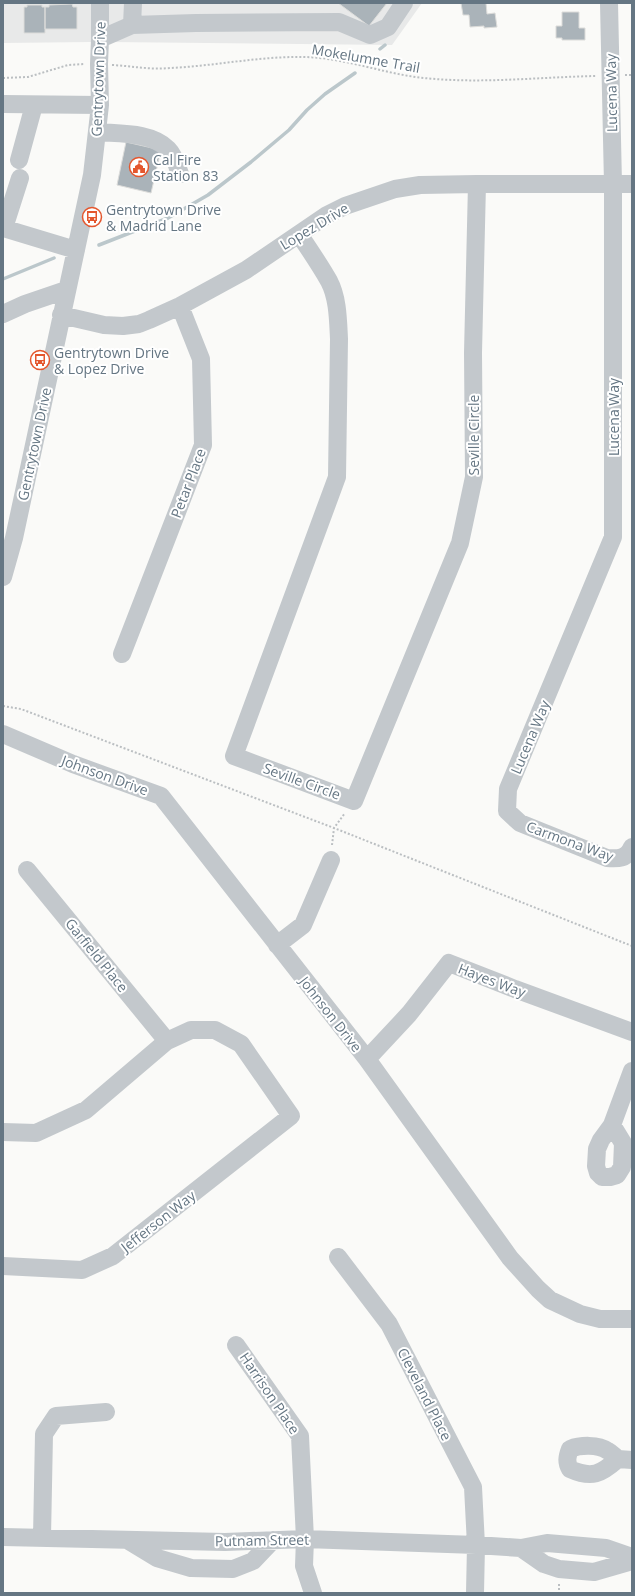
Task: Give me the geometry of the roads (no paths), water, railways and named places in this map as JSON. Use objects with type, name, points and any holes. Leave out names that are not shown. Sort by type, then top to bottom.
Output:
[{"type":"street","name":"Gentrytown Drive","points":[[3,577],[14,538],[66,290],[92,175],[100,105],[100,3]]},
{"type":"street","points":[[132,3],[132,24]]},
{"type":"street","points":[[100,39],[132,24],[339,22],[370,35],[388,27],[404,3]]},
{"type":"street","name":"Lucena Way","points":[[507,811],[508,789],[613,537],[613,184],[609,3]]},
{"type":"street","points":[[3,104],[100,105]]},
{"type":"street","points":[[20,160],[34,105]]},
{"type":"street","points":[[97,132],[134,135],[158,142],[168,149],[174,157],[180,174]]},
{"type":"street","points":[[20,178],[4,228],[76,250]]},
{"type":"street","name":"Seville Circle","points":[[299,234],[329,282],[335,299],[338,317],[337,477],[234,756],[354,801],[460,543],[474,477],[473,353],[477,184]]},
{"type":"street","name":"Lopez Drive","points":[[61,315],[104,325],[123,326],[139,324],[180,306],[246,270],[299,234],[345,206],[394,190],[420,185],[632,184]]},
{"type":"street","points":[[3,314],[25,304],[66,290]]},
{"type":"street","name":"Petar Place","points":[[122,654],[204,445],[201,359],[180,306]]},
{"type":"street","name":"Johnson Drive","points":[[3,734],[73,764],[161,796],[367,1059],[510,1258],[550,1300],[580,1314],[600,1319],[632,1319]]},
{"type":"street","name":"Carmona Way","points":[[507,811],[520,823],[607,858],[619,859],[630,853],[632,847]]},
{"type":"street","points":[[277,945],[303,925],[331,860]]},
{"type":"street","name":"Garfield Place","points":[[27,870],[167,1041]]},
{"type":"street","name":"Hayes Way","points":[[367,1059],[409,1014],[449,963],[632,1032]]},
{"type":"street","name":"Jefferson Way","points":[[3,1266],[82,1270],[113,1256],[291,1116],[241,1044],[215,1030],[192,1030],[167,1041]]},
{"type":"street","points":[[3,1132],[36,1133],[86,1110],[167,1041]]},
{"type":"street","points":[[612,1125],[632,1071]]},
{"type":"street","name":"Cleveland Place","points":[[338,1257],[389,1324],[473,1487],[476,1545],[475,1593]]},
{"type":"street","name":"Harrison Place","points":[[236,1344],[300,1436],[305,1539],[304,1566],[313,1593]]},
{"type":"street","points":[[42,1537],[44,1434],[56,1416],[106,1412]]},
{"type":"street","name":"Putnam Street","points":[[3,1537],[225,1542],[305,1539],[521,1548],[547,1543],[606,1548],[632,1557]]},
{"type":"street","points":[[128,1540],[157,1558],[191,1568],[233,1569],[253,1561],[273,1540]]},
{"type":"street","points":[[521,1548],[544,1564],[559,1569],[594,1572],[632,1561]]},
{"type":"waterway","points":[[380,49],[385,45]]},
{"type":"waterway","points":[[99,245],[168,218],[208,195],[289,130],[307,110],[325,94],[355,73]]},
{"type":"waterway","points":[[3,279],[54,258]]},
{"type":"place","name":"Cal Fire Station 83","points":[[139,167]]},
{"type":"place","name":"Gentrytown Drive & Madrid Lane","points":[[92,217]]},
{"type":"place","name":"Gentrytown Drive & Lopez Drive","points":[[40,360]]}]
